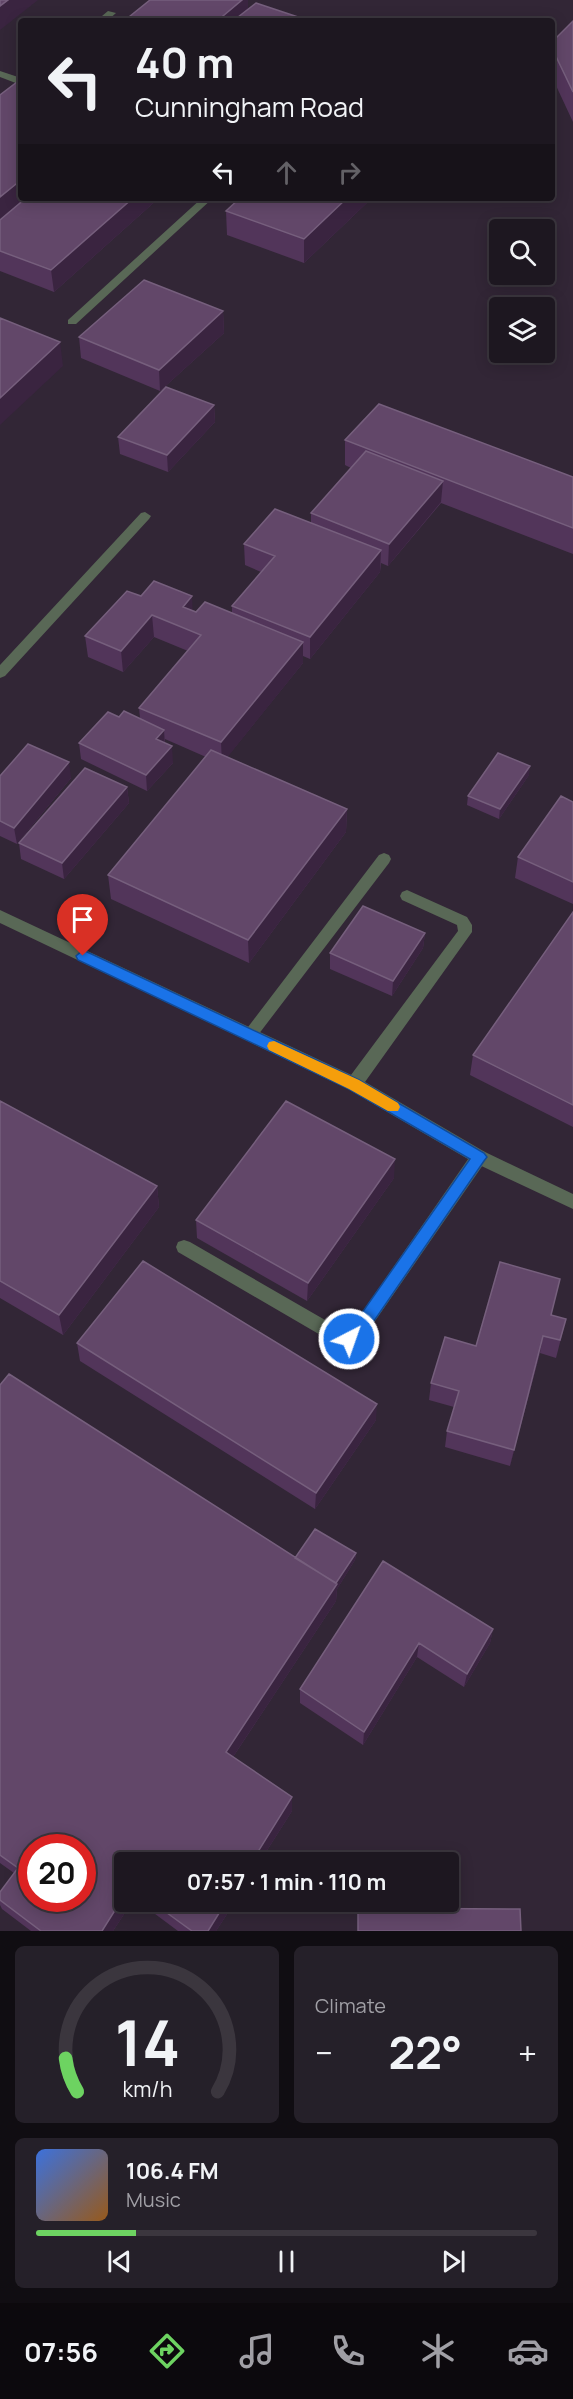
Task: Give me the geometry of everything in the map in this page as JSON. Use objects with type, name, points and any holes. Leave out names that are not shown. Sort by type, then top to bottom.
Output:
[{"type":"street","points":[[104,18],[111,13]]},
{"type":"street","points":[[0,74],[18,84]]},
{"type":"street","points":[[72,322],[205,201]]},
{"type":"street","points":[[0,673],[145,516]]},
{"type":"street","points":[[250,1035],[384,859]]},
{"type":"street","points":[[354,1084],[465,932],[465,925],[462,921],[407,896]]},
{"type":"street","points":[[0,916],[354,1084],[479,1157],[573,1202]]},
{"type":"street","points":[[184,1247],[335,1335],[349,1339],[358,1332],[479,1157]]},
{"type":"shaded area","points":[[0,0],[573,0],[573,1931],[0,1931]]},
{"type":"building","points":[[0,0],[8,0],[0,6]]},
{"type":"building","points":[[150,0],[242,0],[221,18],[128,18]]},
{"type":"building","points":[[256,3],[301,18],[237,18]]},
{"type":"building","points":[[573,21],[573,92],[555,54],[555,39]]},
{"type":"building","points":[[18,81],[18,182],[0,197],[0,95]]},
{"type":"building","points":[[22,201],[130,201],[51,270],[0,251],[0,220]]},
{"type":"building","points":[[237,201],[344,201],[304,239],[226,211]]},
{"type":"building","points":[[144,280],[223,311],[159,370],[79,337]]},
{"type":"building","points":[[0,318],[60,342],[0,398]]},
{"type":"building","points":[[166,387],[214,405],[167,455],[118,437]]},
{"type":"building","points":[[379,404],[573,477],[573,528],[345,440]]},
{"type":"building","points":[[366,451],[443,481],[389,544],[311,513]]},
{"type":"building","points":[[275,509],[381,550],[310,637],[232,606],[275,556],[244,544]]},
{"type":"building","points":[[154,581],[192,596],[183,607],[196,612],[205,602],[303,642],[221,742],[139,708],[201,635],[152,615],[121,651],[85,636],[127,591],[141,596]]},
{"type":"building","points":[[124,711],[164,730],[156,739],[172,746],[146,775],[79,743],[108,712],[119,717]]},
{"type":"building","points":[[28,744],[69,762],[14,828],[0,821],[0,776]]},
{"type":"building","points":[[211,750],[347,809],[248,940],[108,875]]},
{"type":"building","points":[[498,753],[530,766],[500,809],[468,796]]},
{"type":"building","points":[[85,768],[127,787],[62,863],[19,843]]},
{"type":"building","points":[[561,796],[573,802],[573,882],[518,857]]},
{"type":"building","points":[[363,906],[425,933],[393,981],[330,953]]},
{"type":"building","points":[[573,912],[573,1105],[473,1055]]},
{"type":"building","points":[[0,1101],[157,1186],[59,1315],[0,1281]]},
{"type":"building","points":[[286,1101],[395,1159],[308,1283],[196,1220]]},
{"type":"building","points":[[143,1261],[377,1404],[316,1493],[77,1343]]},
{"type":"building","points":[[500,1262],[560,1279],[551,1315],[566,1319],[560,1340],[543,1336],[514,1450],[447,1431],[459,1391],[431,1383],[445,1337],[476,1346]]},
{"type":"building","points":[[9,1374],[337,1584],[226,1752],[292,1797],[258,1852],[114,1852],[114,1912],[102,1931],[41,1931],[0,1900],[0,1892],[18,1868],[0,1855],[0,1385]]},
{"type":"building","points":[[315,1529],[356,1553],[336,1583],[295,1558]]},
{"type":"building","points":[[383,1561],[493,1629],[467,1674],[419,1643],[364,1732],[300,1689]]},
{"type":"building","points":[[459,1909],[520,1909],[521,1931],[358,1931],[358,1912],[459,1912]]},
{"type":"building","points":[[166,1912],[220,1912],[208,1931],[192,1931]]},
{"type":"slow traffic","points":[[274,1046],[354,1084],[393,1107]]},
{"type":"route","points":[[83,956],[354,1084],[479,1157],[358,1332],[349,1339]]}]
